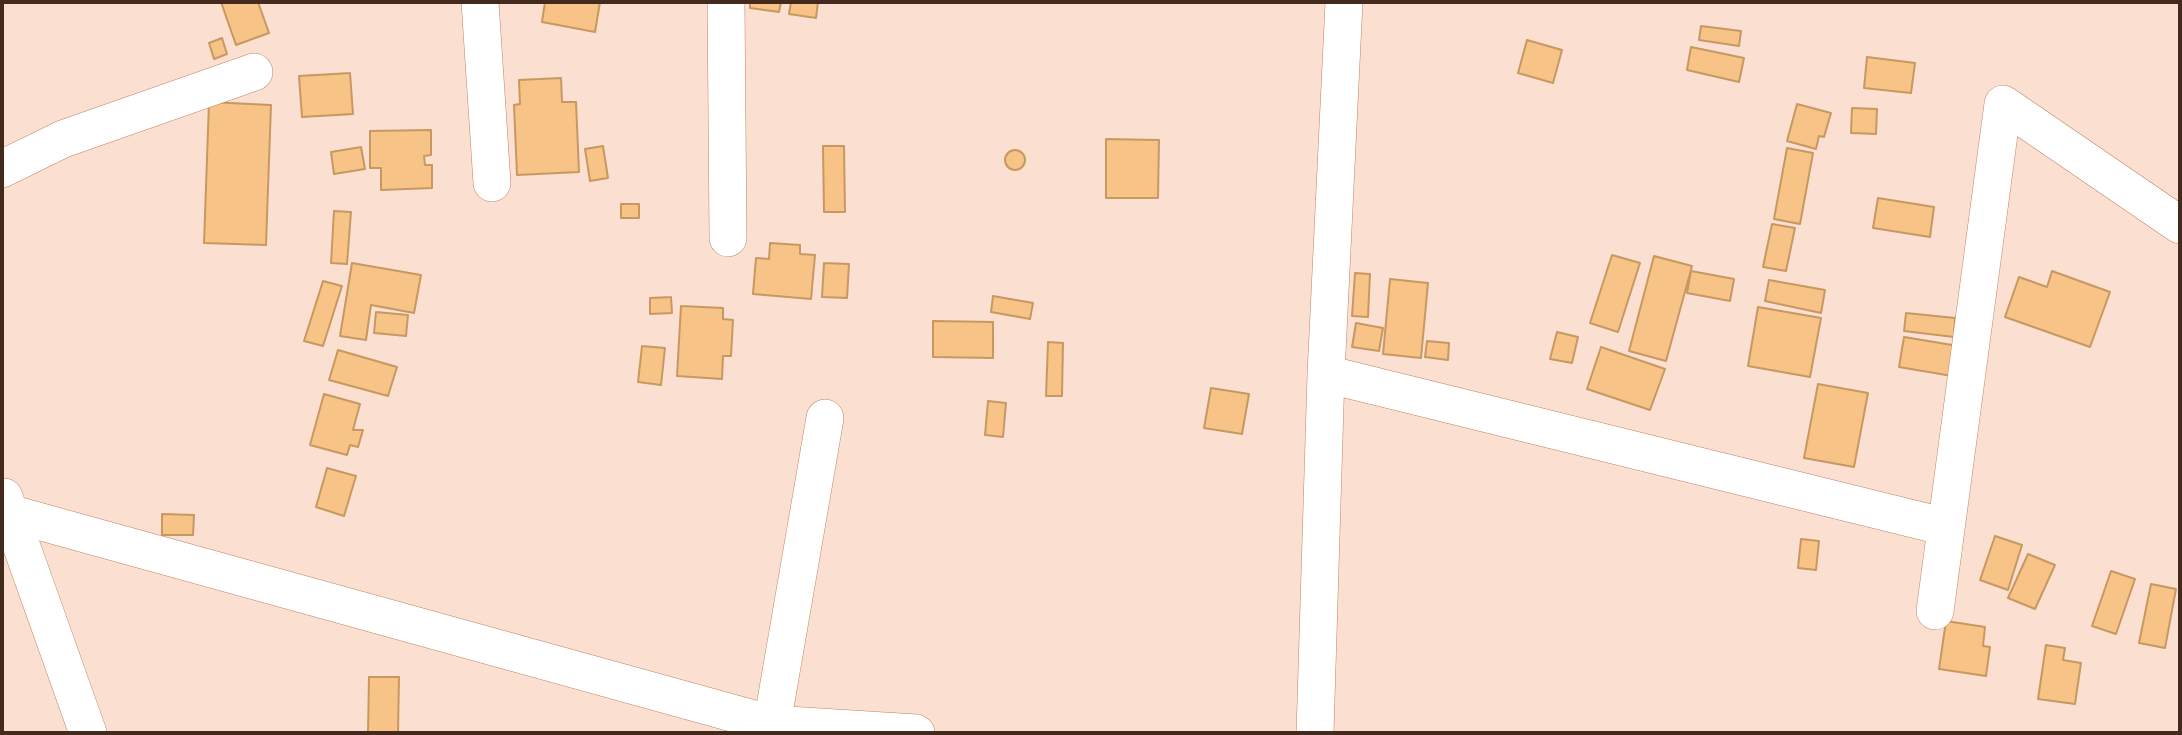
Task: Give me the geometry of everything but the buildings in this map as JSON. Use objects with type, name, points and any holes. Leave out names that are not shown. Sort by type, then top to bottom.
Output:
[{"type":"street","points":[[480,2],[492,183]]},
{"type":"street","points":[[726,2],[728,238]]},
{"type":"street","points":[[1315,733],[1325,374],[1344,2]]},
{"type":"street","points":[[2,169],[62,139],[254,72]]},
{"type":"street","points":[[1935,611],[2003,104],[2180,225]]},
{"type":"street","points":[[1325,374],[1946,527]]},
{"type":"street","points":[[772,724],[825,418]]},
{"type":"street","points":[[5,502],[772,724],[916,733]]},
{"type":"street","points":[[5,502],[88,733]]}]
